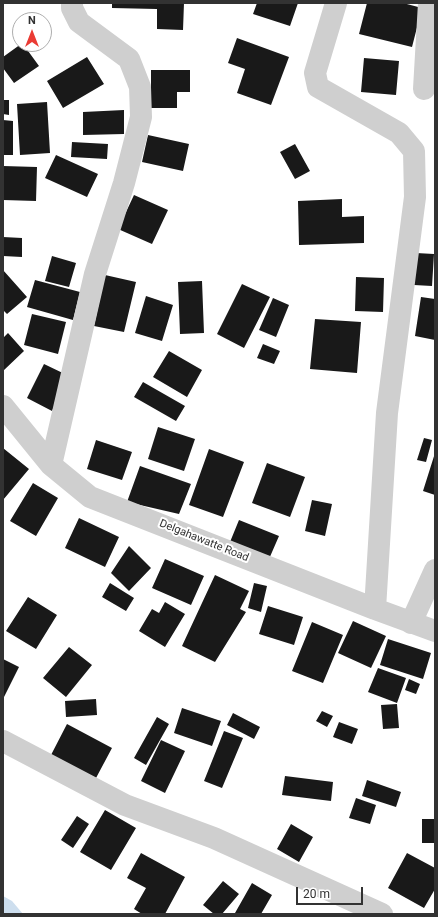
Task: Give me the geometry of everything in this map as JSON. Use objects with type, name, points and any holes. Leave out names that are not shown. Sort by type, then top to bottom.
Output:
[{"type":"street","points":[[51,465],[95,274],[124,183],[142,117],[140,87],[129,59],[79,22],[72,8],[72,3]]},
{"type":"street","points":[[336,3],[315,73],[318,87],[399,133],[414,151],[415,197],[387,413],[375,609]]},
{"type":"street","points":[[424,89],[429,3]]},
{"type":"street","name":"Delgahawatte Road","points":[[3,406],[51,465],[90,497],[375,609],[435,631]]},
{"type":"street","points":[[412,623],[435,570]]},
{"type":"street","points":[[3,741],[125,805],[214,838],[382,914]]},
{"type":"water","points":[[3,896],[12,901],[23,914],[3,914]]},
{"type":"building","points":[[112,3],[184,3],[183,30],[157,29],[157,9],[112,8]]},
{"type":"building","points":[[257,3],[298,3],[290,26],[253,14]]},
{"type":"building","points":[[367,3],[403,3],[422,8],[412,47],[359,34]]},
{"type":"building","points":[[237,38],[289,57],[271,105],[237,93],[245,69],[228,63]]},
{"type":"building","points":[[12,50],[12,52],[29,52],[39,66],[14,83],[3,68],[3,57]]},
{"type":"building","points":[[87,57],[104,84],[63,108],[47,81]]},
{"type":"building","points":[[364,58],[399,61],[396,95],[361,92]]},
{"type":"building","points":[[151,70],[190,70],[190,92],[177,92],[177,108],[151,108]]},
{"type":"building","points":[[3,100],[9,100],[9,115],[3,114]]},
{"type":"building","points":[[47,102],[50,153],[20,155],[17,104]]},
{"type":"building","points":[[124,110],[124,134],[83,135],[83,112]]},
{"type":"building","points":[[3,120],[13,121],[13,155],[3,155]]},
{"type":"building","points":[[148,135],[189,144],[183,171],[142,162]]},
{"type":"building","points":[[72,142],[108,144],[107,159],[71,157]]},
{"type":"building","points":[[295,144],[310,171],[295,179],[280,152]]},
{"type":"building","points":[[56,155],[98,174],[87,197],[45,178]]},
{"type":"building","points":[[3,166],[37,167],[36,201],[3,200]]},
{"type":"building","points":[[134,195],[168,210],[152,244],[118,229]]},
{"type":"building","points":[[342,199],[342,217],[364,216],[364,243],[299,245],[298,201]]},
{"type":"building","points":[[3,237],[22,238],[22,257],[3,256]]},
{"type":"building","points":[[416,253],[434,254],[432,286],[414,285]]},
{"type":"building","points":[[52,256],[76,263],[69,287],[45,281]]},
{"type":"building","points":[[3,270],[27,297],[7,314],[3,310]]},
{"type":"building","points":[[105,275],[136,282],[124,332],[94,326]]},
{"type":"building","points":[[356,277],[384,278],[383,312],[355,311]]},
{"type":"building","points":[[35,280],[80,292],[73,320],[27,307]]},
{"type":"building","points":[[202,281],[204,333],[180,334],[178,282]]},
{"type":"building","points":[[242,284],[270,297],[244,348],[217,334]]},
{"type":"building","points":[[146,296],[173,305],[162,341],[135,333]]},
{"type":"building","points":[[421,297],[435,299],[435,340],[415,336]]},
{"type":"building","points":[[273,298],[289,305],[276,337],[259,330]]},
{"type":"building","points":[[32,314],[66,322],[58,354],[24,345]]},
{"type":"building","points":[[315,319],[361,322],[357,373],[310,369]]},
{"type":"building","points":[[8,333],[24,351],[3,371],[3,338]]},
{"type":"building","points":[[263,344],[280,351],[274,364],[257,358]]},
{"type":"building","points":[[169,351],[202,370],[187,397],[153,377]]},
{"type":"building","points":[[44,364],[69,376],[52,411],[27,398]]},
{"type":"building","points":[[143,382],[185,406],[176,421],[134,397]]},
{"type":"building","points":[[158,427],[195,439],[184,471],[148,459]]},
{"type":"building","points":[[424,438],[432,440],[426,462],[417,460]]},
{"type":"building","points":[[96,440],[132,452],[122,480],[87,469]]},
{"type":"building","points":[[3,448],[29,469],[3,500]]},
{"type":"building","points":[[209,449],[244,462],[223,517],[189,505]]},
{"type":"building","points":[[435,453],[435,495],[423,491]]},
{"type":"building","points":[[267,463],[305,477],[290,517],[252,503]]},
{"type":"building","points":[[140,466],[191,484],[179,514],[127,502]]},
{"type":"building","points":[[33,483],[58,498],[36,536],[10,521]]},
{"type":"building","points":[[312,500],[332,504],[325,536],[305,531]]},
{"type":"building","points":[[79,518],[119,537],[105,567],[65,548]]},
{"type":"building","points":[[239,520],[279,536],[269,559],[230,542]]},
{"type":"building","points":[[129,546],[151,568],[129,591],[111,573]]},
{"type":"building","points":[[165,559],[204,576],[191,605],[152,588]]},
{"type":"building","points":[[215,575],[249,591],[240,609],[246,612],[215,662],[182,646]]},
{"type":"building","points":[[110,583],[134,598],[126,611],[102,597]]},
{"type":"building","points":[[254,583],[267,586],[261,612],[248,608]]},
{"type":"building","points":[[28,597],[57,615],[36,649],[6,631]]},
{"type":"building","points":[[165,602],[185,614],[165,647],[139,631],[152,609],[159,613]]},
{"type":"building","points":[[268,606],[303,617],[294,645],[259,634]]},
{"type":"building","points":[[353,621],[386,636],[371,668],[338,653]]},
{"type":"building","points":[[312,622],[343,635],[323,683],[292,671]]},
{"type":"building","points":[[388,639],[431,653],[423,679],[380,665]]},
{"type":"building","points":[[69,647],[92,665],[66,697],[43,678]]},
{"type":"building","points":[[3,659],[19,667],[3,699]]},
{"type":"building","points":[[378,668],[406,678],[397,703],[368,692]]},
{"type":"building","points":[[409,679],[420,684],[416,694],[405,690]]},
{"type":"building","points":[[96,699],[97,715],[66,717],[65,701]]},
{"type":"building","points":[[397,704],[399,728],[383,729],[381,705]]},
{"type":"building","points":[[182,708],[221,721],[212,746],[174,733]]},
{"type":"building","points":[[322,711],[333,716],[327,727],[316,721]]},
{"type":"building","points":[[233,713],[260,727],[254,739],[227,725]]},
{"type":"building","points":[[157,717],[169,724],[146,765],[134,758]]},
{"type":"building","points":[[339,722],[358,729],[352,744],[333,737]]},
{"type":"building","points":[[67,724],[112,748],[96,778],[51,755]]},
{"type":"building","points":[[224,731],[243,738],[222,788],[204,781]]},
{"type":"building","points":[[161,740],[185,751],[165,793],[141,781]]},
{"type":"building","points":[[285,776],[333,782],[331,801],[282,795]]},
{"type":"building","points":[[367,780],[401,792],[396,807],[362,796]]},
{"type":"building","points":[[356,798],[376,805],[370,824],[349,818]]},
{"type":"building","points":[[105,810],[136,828],[111,870],[80,852]]},
{"type":"building","points":[[77,816],[89,824],[73,848],[61,840]]},
{"type":"building","points":[[422,819],[435,819],[435,843],[422,843]]},
{"type":"building","points":[[291,824],[313,837],[299,862],[277,849]]},
{"type":"building","points":[[141,853],[185,877],[165,914],[142,914],[134,909],[146,888],[127,878]]},
{"type":"building","points":[[407,853],[435,868],[435,889],[424,908],[388,888]]},
{"type":"building","points":[[223,881],[239,894],[222,914],[214,914],[203,905]]},
{"type":"building","points":[[252,883],[272,895],[261,914],[235,913]]}]
